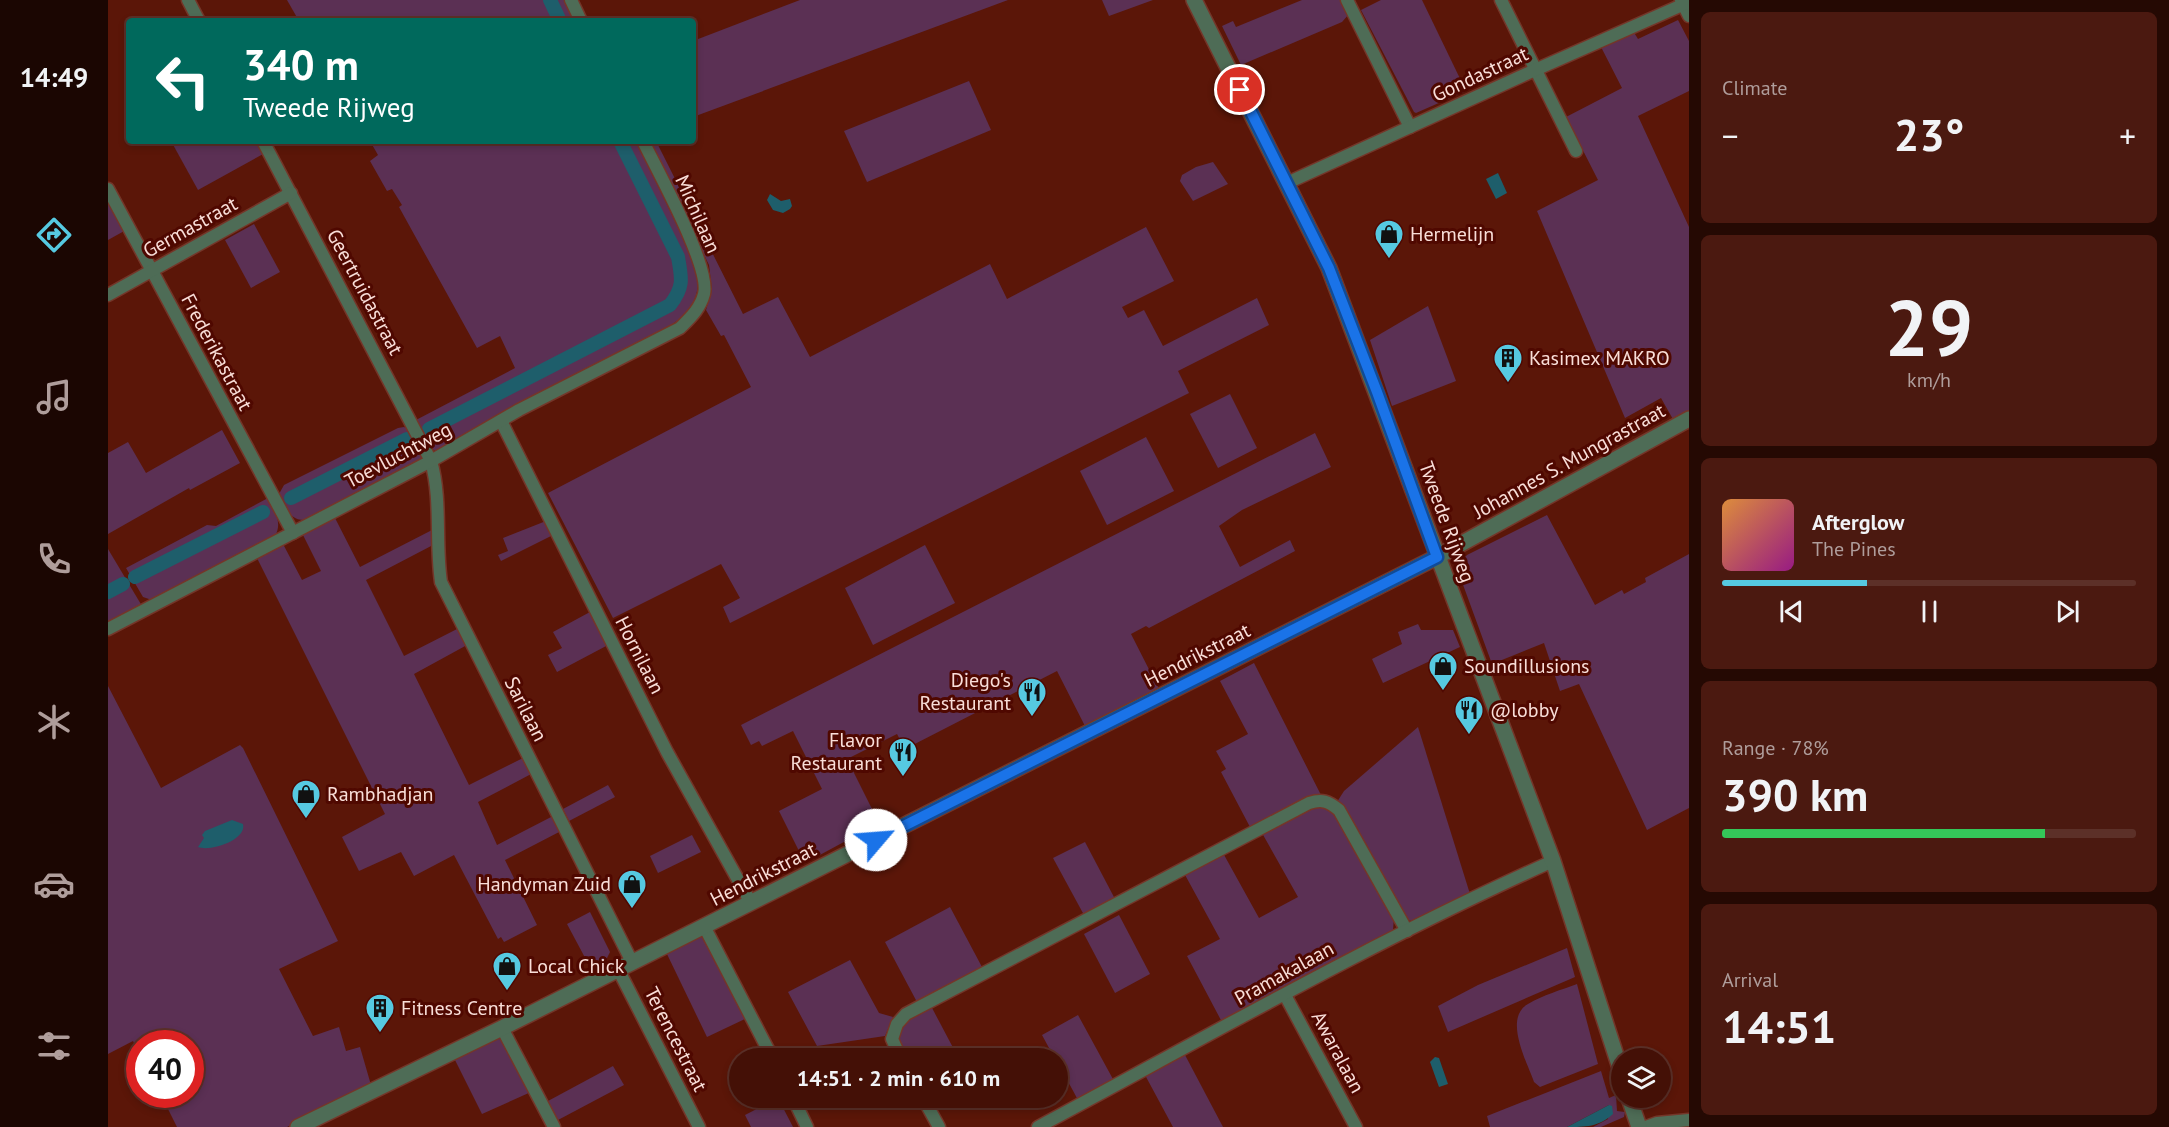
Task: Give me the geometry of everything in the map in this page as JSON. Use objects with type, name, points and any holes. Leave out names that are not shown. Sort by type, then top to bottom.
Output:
[{"type":"street","points":[[188,0],[197,18]]},
{"type":"street","points":[[571,0],[580,18]]},
{"type":"street","name":"Tweede Rijweg","points":[[1194,0],[1329,268],[1553,861],[1614,1048]]},
{"type":"street","points":[[1347,0],[1410,127]]},
{"type":"street","points":[[1501,0],[1576,151]]},
{"type":"street","name":"Gondastraat","points":[[1287,183],[1535,70],[1686,6]]},
{"type":"street","name":"Geertruidastraat","points":[[265,144],[431,461]]},
{"type":"street","name":"Michilaan","points":[[644,144],[697,253],[704,279],[704,293],[699,305]]},
{"type":"street","name":"Frederikastraat","points":[[108,189],[293,532]]},
{"type":"street","name":"Germastraat","points":[[108,295],[291,193]]},
{"type":"street","name":"Toevluchtweg","points":[[108,629],[431,461],[519,410],[680,328],[692,317],[699,305]]},
{"type":"street","name":"Johannes S. Mungrastraat","points":[[1437,557],[1689,419]]},
{"type":"street","name":"Hornilaan","points":[[501,421],[667,752],[751,903]]},
{"type":"street","name":"Sarilaan","points":[[431,461],[437,485],[438,564],[441,582],[625,965]]},
{"type":"street","name":"Hendrikstraat","points":[[298,1127],[319,1122],[625,965],[1437,557]]},
{"type":"street","points":[[896,1048],[892,1039],[897,1024],[906,1014],[1309,803],[1326,801],[1339,810],[1407,931]]},
{"type":"street","name":"Pramakalaan","points":[[1038,1127],[1344,962],[1472,898],[1553,861]]},
{"type":"street","points":[[704,926],[766,1048]]},
{"type":"street","name":"Terencestraat","points":[[625,965],[699,1127]]},
{"type":"street","name":"Awaralaan","points":[[1285,995],[1356,1127]]},
{"type":"street","points":[[502,1028],[554,1127]]},
{"type":"street","points":[[798,1108],[807,1127]]},
{"type":"street","points":[[929,1108],[939,1127]]},
{"type":"street","points":[[1632,1108],[1639,1127]]},
{"type":"street","points":[[1646,1127],[1657,1123],[1689,1120]]},
{"type":"shaded area","points":[[287,0],[566,0],[575,18],[297,18]]},
{"type":"shaded area","points":[[800,0],[1008,0],[696,116],[696,40]]},
{"type":"shaded area","points":[[1102,0],[1153,0],[1109,16]]},
{"type":"shaded area","points":[[1302,0],[1342,0],[1349,14],[1342,22],[1241,65],[1222,26],[1233,21],[1236,27]]},
{"type":"shaded area","points":[[1381,0],[1422,0],[1466,91],[1414,112],[1361,10]]},
{"type":"shaded area","points":[[1678,20],[1689,41],[1689,91],[1638,116],[1689,227],[1689,413],[1674,421],[1661,398],[1625,418],[1537,211],[1598,180],[1566,117],[1622,88],[1600,45],[1633,31],[1638,39]]},
{"type":"shaded area","points":[[969,81],[991,130],[867,182],[844,131]]},
{"type":"shaded area","points":[[173,144],[260,144],[265,153],[198,190]]},
{"type":"shaded area","points":[[372,144],[637,144],[692,256],[698,280],[690,308],[664,330],[512,407],[440,452],[431,449],[416,420],[515,368],[500,336],[477,348],[399,207],[402,205],[392,189],[387,191],[370,161],[378,155]]},
{"type":"shaded area","points":[[649,144],[658,144],[743,314],[778,297],[810,357],[990,264],[1007,299],[1146,227],[1174,281],[1122,307],[1128,318],[1144,310],[1163,346],[1257,298],[1269,325],[1178,371],[1189,393],[730,623],[723,607],[740,598],[721,564],[613,618],[548,493],[751,387],[724,335],[721,336],[706,310],[712,290],[709,265]]},
{"type":"shaded area","points":[[1213,162],[1228,184],[1193,201],[1180,181],[1182,175],[1196,167]]},
{"type":"shaded area","points":[[110,201],[126,230],[108,240],[108,203]]},
{"type":"shaded area","points":[[254,224],[280,272],[251,288],[225,240]]},
{"type":"shaded area","points":[[1428,306],[1456,381],[1392,406],[1370,340]]},
{"type":"shaded area","points":[[1230,394],[1257,448],[1218,468],[1190,414]]},
{"type":"shaded area","points":[[404,427],[408,429],[421,455],[421,460],[306,520],[295,518],[288,512],[279,494],[284,485]]},
{"type":"shaded area","points":[[222,430],[240,463],[190,490],[189,488],[108,534],[108,453],[128,442],[146,473]]},
{"type":"shaded area","points":[[1315,433],[1331,467],[1242,510],[1219,526],[1240,567],[1290,540],[1295,551],[1149,628],[1146,626],[1131,634],[1161,693],[1087,730],[1057,671],[905,749],[897,734],[847,759],[879,823],[805,863],[779,811],[822,789],[793,731],[762,746],[759,741],[751,745],[741,725]]},
{"type":"shaded area","points":[[1146,437],[1174,491],[1107,525],[1080,471]]},
{"type":"shaded area","points":[[268,498],[278,521],[275,536],[152,600],[143,597],[126,568],[207,525],[216,526]]},
{"type":"shaded area","points":[[1547,515],[1595,605],[1622,590],[1624,594],[1646,582],[1645,578],[1689,554],[1689,808],[1647,830],[1579,684],[1560,691],[1544,643],[1492,664],[1458,571],[1457,566],[1467,555]]},
{"type":"shaded area","points":[[335,518],[360,567],[434,529],[433,545],[366,580],[404,656],[459,628],[467,645],[414,674],[469,785],[525,757],[533,773],[478,802],[497,845],[553,816],[561,831],[505,860],[537,925],[504,942],[501,937],[498,939],[454,855],[414,876],[401,852],[359,871],[342,837],[385,814],[257,558],[283,544],[302,580],[321,571],[303,535]]},
{"type":"shaded area","points":[[546,521],[553,535],[501,561],[498,555],[508,551],[503,538]]},
{"type":"shaded area","points":[[925,545],[955,603],[873,645],[845,588]]},
{"type":"shaded area","points":[[108,549],[142,606],[108,624]]},
{"type":"shaded area","points":[[590,612],[608,645],[557,672],[548,655],[562,648],[553,632]]},
{"type":"shaded area","points":[[1418,624],[1421,630],[1453,630],[1460,647],[1383,683],[1372,659],[1402,644],[1398,632]]},
{"type":"shaded area","points":[[1254,663],[1321,795],[1313,796],[1250,827],[1221,772],[1226,769],[1216,751],[1248,734],[1220,681]]},
{"type":"shaded area","points":[[108,686],[161,788],[240,745],[243,748],[338,941],[279,969],[313,1036],[339,1027],[346,1051],[360,1047],[371,1085],[287,1127],[177,1127],[168,1108],[204,1108],[204,1030],[126,1030],[126,1045],[108,1054]]},
{"type":"shaded area","points":[[1418,727],[1470,894],[1415,922],[1408,920],[1402,912],[1337,802],[1344,791]]},
{"type":"shaded area","points":[[608,785],[615,797],[569,821],[563,809]]},
{"type":"shaded area","points":[[1316,805],[1338,814],[1394,918],[1393,930],[1390,934],[1223,1024],[1187,956],[1220,939],[1184,873],[1223,853],[1259,918],[1298,897],[1262,833]]},
{"type":"shaded area","points":[[692,835],[701,852],[658,873],[650,856]]},
{"type":"shaded area","points":[[1085,842],[1115,899],[1084,915],[1053,858]]},
{"type":"shaded area","points":[[950,907],[982,967],[917,1002],[885,942]]},
{"type":"shaded area","points":[[590,912],[610,952],[607,958],[590,967],[567,924]]},
{"type":"shaded area","points":[[1119,915],[1150,974],[1115,993],[1084,934]]},
{"type":"shaded area","points":[[701,936],[704,937],[747,1018],[707,1037],[666,952]]},
{"type":"shaded area","points":[[1567,948],[1575,977],[1448,1032],[1438,1006],[1478,985]]},
{"type":"shaded area","points":[[850,960],[879,1013],[893,1017],[885,1036],[817,1046],[788,992]]},
{"type":"shaded area","points":[[1577,984],[1598,1064],[1540,1087],[1534,1082],[1522,1052],[1517,1019],[1528,1004]]},
{"type":"shaded area","points":[[931,1006],[953,1048],[900,1048],[896,1038],[905,1020]]},
{"type":"shaded area","points":[[1078,1015],[1114,1081],[1078,1100],[1068,1082],[1068,1048],[1049,1048],[1042,1035]]},
{"type":"shaded area","points":[[501,1035],[531,1092],[482,1114],[453,1056]]},
{"type":"shaded area","points":[[1185,1055],[1223,1127],[1173,1127],[1145,1075]]},
{"type":"shaded area","points":[[613,1066],[624,1085],[558,1120],[548,1101]]},
{"type":"shaded area","points":[[1601,1071],[1609,1098],[1611,1097],[1611,1108],[1625,1112],[1624,1117],[1601,1127],[1593,1127],[1608,1119],[1609,1105],[1567,1127],[1490,1127],[1487,1116]]},
{"type":"shaded area","points":[[759,1108],[783,1108],[793,1127],[751,1127],[745,1115]]},
{"type":"water","points":[[1498,173],[1507,193],[1496,199],[1486,179]]},
{"type":"water","points":[[770,194],[781,201],[790,199],[792,206],[783,213],[773,210],[767,200]]},
{"type":"water","points":[[232,820],[243,824],[243,830],[234,840],[211,848],[198,847],[204,838],[202,835],[205,831]]},
{"type":"water","points":[[1435,1057],[1439,1058],[1448,1084],[1439,1087],[1430,1062]]},
{"type":"water","points":[[1609,1105],[1612,1108],[1613,1114],[1602,1122],[1567,1127]]},
{"type":"waterway","points":[[550,0],[559,18]]},
{"type":"waterway","points":[[429,429],[670,305],[675,299],[681,282],[678,257],[622,144]]},
{"type":"waterway","points":[[291,498],[407,439]]},
{"type":"waterway","points":[[135,577],[263,512]]},
{"type":"waterway","points":[[108,592],[123,584]]},
{"type":"place","name":"Hermelijn","points":[[1389,260]]},
{"type":"place","name":"Kasimex MAKRO","points":[[1508,384]]},
{"type":"place","name":"Soundillusions","points":[[1443,692]]},
{"type":"place","name":"Diego's Restaurant","points":[[1032,718]]},
{"type":"place","name":"@lobby","points":[[1469,736]]},
{"type":"place","name":"Flavor Restaurant","points":[[903,778]]},
{"type":"place","name":"Rambhadjan","points":[[306,820]]},
{"type":"place","name":"Handyman Zuid","points":[[632,910]]},
{"type":"place","name":"Local Chick","points":[[507,992]]},
{"type":"place","name":"Fitness Centre","points":[[380,1034]]},
{"type":"route","points":[[876,840],[1437,557],[1329,268],[1240,90]]}]
